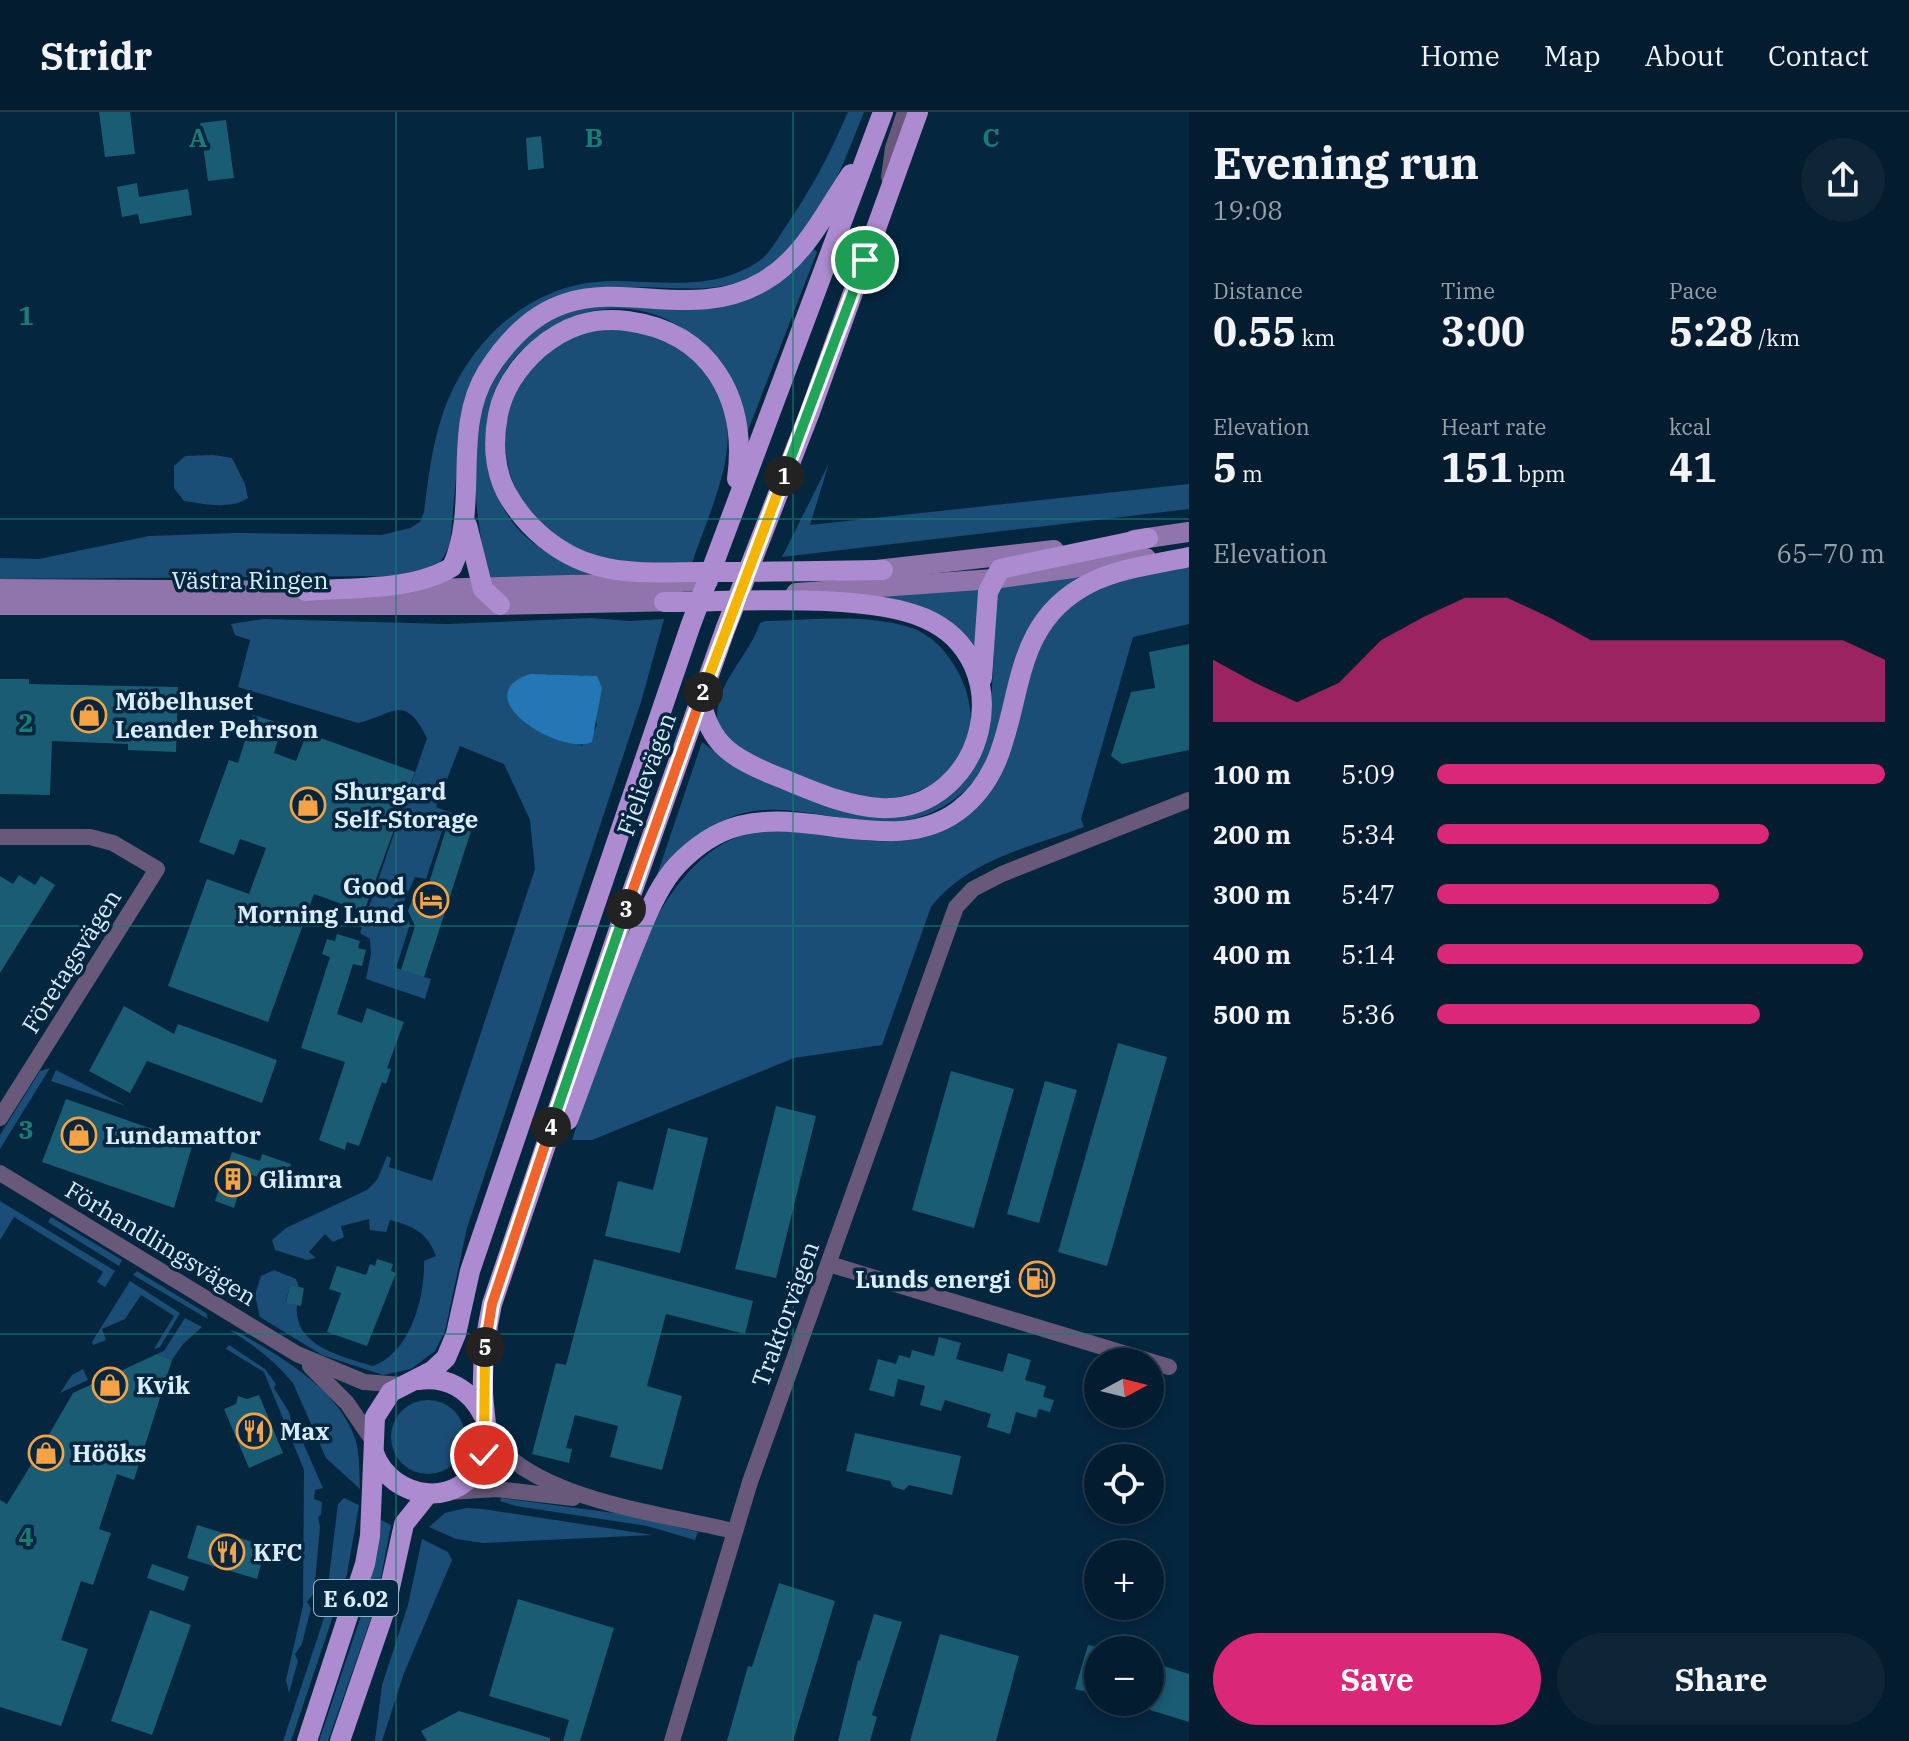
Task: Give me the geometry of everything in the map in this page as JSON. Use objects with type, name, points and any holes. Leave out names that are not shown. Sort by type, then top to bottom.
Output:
[{"type":"main road","name":"Fjelievägen","points":[[307,1741],[365,1564],[370,1536],[372,1444],[378,1409],[411,1382],[440,1366],[452,1348],[470,1271],[690,627],[883,112]]},
{"type":"main road","name":"Fjelievägen","points":[[340,1741],[385,1610],[404,1524],[434,1494],[459,1486],[474,1473],[485,1449],[486,1333],[522,1214],[725,630],[918,112]]},
{"type":"main road","points":[[306,591],[438,576],[452,567],[465,517],[468,445],[478,389],[521,329],[548,311],[576,300],[622,295],[709,297],[763,282],[794,256],[810,236],[871,144]]},
{"type":"main road","points":[[732,514],[739,460],[735,408],[723,382],[690,344],[665,328],[591,320],[557,333],[522,363],[499,409],[496,463],[502,485],[517,511],[531,527],[571,557],[599,567],[646,572],[883,570]]},
{"type":"main road","points":[[465,517],[483,589],[500,605]]},
{"type":"main road","name":"Västra Ringen","points":[[0,589],[306,591],[655,584],[883,570],[1189,532]]},
{"type":"main road","points":[[701,699],[705,724],[719,744],[757,768],[810,790],[882,808],[916,803],[938,793],[956,775],[978,737],[984,622],[993,579],[1000,569],[1148,538]]},
{"type":"main road","points":[[522,1214],[557,1150],[613,997],[667,878],[691,853],[720,832],[750,823],[799,823],[900,833],[928,825],[958,811],[990,773],[1000,751],[1019,670],[1042,621],[1055,606],[1091,582],[1114,573],[1189,554]]},
{"type":"main road","name":"Västra Ringen","points":[[0,605],[664,602],[993,579],[1189,554]]},
{"type":"main road","points":[[664,602],[802,602],[897,610],[943,629],[971,661],[982,683]]},
{"type":"main road","points":[[411,1382],[437,1379],[461,1388],[475,1402],[485,1424]]},
{"type":"main road","points":[[372,1444],[382,1470],[392,1481],[405,1489],[434,1494]]},
{"type":"street","points":[[889,194],[893,148],[905,112]]},
{"type":"street","name":"Traktorvägen","points":[[672,1741],[733,1531],[956,907],[973,889],[1002,874],[1189,800]]},
{"type":"street","name":"Företagsvägen","points":[[0,837],[90,837],[113,843],[157,869],[0,1118]]},
{"type":"street","name":"Förhandlingsvägen","points":[[0,1173],[297,1354],[364,1382],[411,1382]]},
{"type":"street","points":[[829,1264],[1169,1367]]},
{"type":"street","name":"Förhandlingsvägen","points":[[297,1354],[347,1403],[372,1444]]},
{"type":"street","points":[[485,1424],[499,1450],[523,1469],[569,1491],[733,1531]]},
{"type":"street","points":[[434,1494],[496,1489],[615,1503]]},
{"type":"shaded area","points":[[848,112],[864,112],[835,181],[810,225],[776,262],[755,275],[725,286],[630,287],[574,294],[532,310],[502,335],[482,367],[468,406],[450,543],[442,560],[432,569],[399,576],[0,579],[0,558],[39,559],[149,536],[235,533],[382,535],[410,528],[420,522],[424,512],[433,451],[442,416],[454,388],[468,362],[508,319],[531,303],[557,291],[586,283],[692,282],[729,276],[746,269],[766,255],[794,214],[834,144]]},
{"type":"shaded area","points":[[812,247],[817,252],[747,433],[735,393],[716,359],[690,333],[659,316],[626,309],[590,312],[554,326],[520,352],[505,371],[489,417],[489,466],[496,490],[506,512],[529,539],[557,557],[600,573],[490,581],[475,487],[474,461],[479,413],[486,390],[523,337],[554,317],[596,304],[718,304],[742,300],[765,290],[789,273]]},
{"type":"shaded area","points":[[637,329],[682,348],[707,373],[721,399],[727,425],[727,452],[721,480],[691,566],[619,560],[577,549],[545,529],[522,501],[509,469],[505,434],[511,401],[527,371],[553,346],[588,331]]},
{"type":"shaded area","points":[[185,456],[232,458],[245,484],[248,498],[225,505],[184,501],[174,488],[174,466]]},
{"type":"shaded area","points":[[829,463],[810,525],[1189,484],[1189,509],[782,557]]},
{"type":"shaded area","points":[[1189,567],[1189,624],[1133,637],[1081,819],[1084,827],[981,866],[963,877],[931,907],[882,1045],[794,1058],[592,1140],[572,1140],[613,1014],[632,967],[653,924],[678,885],[706,855],[740,836],[762,831],[796,831],[887,841],[921,837],[955,822],[981,801],[1002,772],[1015,738],[1027,678],[1038,649],[1052,626],[1069,609],[1110,586]]},
{"type":"shaded area","points":[[1077,577],[1043,609],[1027,631],[984,766],[970,785],[952,801],[923,816],[894,822],[777,810],[748,812],[712,827],[656,878],[702,742],[737,768],[877,814],[972,769],[990,724],[997,595],[1004,584]]},
{"type":"shaded area","points":[[980,588],[976,650],[885,599],[887,596]]},
{"type":"shaded area","points":[[591,618],[630,621],[664,619],[641,702],[467,1228],[445,1331],[435,1351],[411,1369],[383,1375],[322,1355],[260,1317],[255,1295],[261,1276],[274,1270],[296,1279],[299,1287],[290,1285],[286,1302],[297,1305],[298,1319],[311,1340],[334,1353],[373,1366],[397,1349],[406,1336],[422,1291],[424,1261],[436,1256],[418,1231],[390,1220],[386,1232],[370,1230],[369,1219],[341,1226],[344,1237],[333,1242],[325,1234],[309,1252],[316,1258],[307,1260],[275,1250],[272,1240],[286,1228],[367,1190],[377,1180],[387,1156],[391,1158],[389,1167],[432,1181],[535,869],[530,820],[504,764],[460,746],[436,807],[462,817],[460,825],[445,822],[426,879],[415,877],[401,908],[410,924],[396,968],[431,979],[425,999],[366,979],[371,954],[370,939],[360,933],[427,738],[412,715],[405,711],[390,712],[358,723],[238,687],[250,640],[235,635],[231,624],[263,619],[447,624]],"holes":[[[548,674],[567,678],[582,675],[600,697],[595,713],[597,726],[582,746],[527,725]]]},
{"type":"shaded area","points":[[876,620],[912,628],[926,635],[950,658],[959,673],[970,706],[969,739],[956,764],[934,783],[920,790],[892,798],[878,798],[850,794],[822,785],[762,759],[728,739],[718,725],[719,703],[728,679],[760,623]]},
{"type":"shaded area","points":[[530,674],[597,676],[602,688],[592,742],[578,744],[560,741],[542,733],[512,710],[507,696],[512,684]]},
{"type":"shaded area","points":[[50,1068],[0,1149],[0,1135],[40,1071]]},
{"type":"shaded area","points":[[56,1070],[126,1106],[51,1081]]},
{"type":"shaded area","points":[[0,1201],[115,1271],[105,1287],[97,1282],[103,1272],[14,1217],[0,1240]]},
{"type":"shaded area","points":[[51,1217],[122,1260],[119,1266],[48,1222]]},
{"type":"shaded area","points":[[137,1271],[206,1313],[208,1319],[133,1275]]},
{"type":"shaded area","points":[[130,1281],[180,1313],[160,1347],[154,1349],[174,1316],[141,1295],[125,1319],[102,1329],[106,1340],[93,1345],[92,1342]]},
{"type":"shaded area","points":[[185,1318],[202,1327],[183,1344],[172,1360],[157,1354],[164,1351]]},
{"type":"shaded area","points":[[229,1330],[240,1333],[290,1364],[322,1389],[335,1404],[355,1438],[360,1489],[326,1458],[293,1383],[263,1354]]},
{"type":"shaded area","points":[[229,1345],[265,1369],[276,1384],[274,1388],[289,1412],[295,1436],[301,1438],[323,1488],[315,1490],[314,1499],[322,1502],[318,1517],[320,1527],[314,1593],[307,1602],[311,1608],[302,1644],[295,1654],[298,1661],[289,1693],[286,1680],[303,1606],[304,1470],[264,1372],[226,1349]]},
{"type":"shaded area","points":[[83,1369],[88,1380],[60,1393],[72,1375]]},
{"type":"shaded area","points":[[421,1400],[435,1400],[449,1406],[459,1416],[465,1437],[463,1451],[449,1468],[435,1474],[421,1474],[407,1468],[397,1458],[391,1444],[391,1430],[397,1416],[407,1406]]},
{"type":"shaded area","points":[[344,1498],[359,1505],[347,1574],[291,1741],[283,1741],[324,1618],[338,1504]]},
{"type":"shaded area","points":[[501,1498],[622,1514],[698,1532],[695,1540],[647,1526],[516,1506],[500,1501]]},
{"type":"shaded area","points":[[466,1508],[653,1535],[483,1543],[456,1539],[429,1527],[445,1513]]},
{"type":"shaded area","points":[[381,1520],[391,1525],[376,1604],[328,1741],[319,1741],[367,1598]]},
{"type":"shaded area","points":[[422,1539],[448,1552],[452,1560],[404,1673],[382,1741],[375,1741],[382,1685],[408,1605]]},
{"type":"building","points":[[99,112],[130,112],[135,154],[105,157]]},
{"type":"building","points":[[226,120],[234,178],[208,181],[200,123]]},
{"type":"building","points":[[541,136],[544,168],[528,170],[526,138]]},
{"type":"building","points":[[137,183],[139,197],[188,189],[192,215],[140,224],[138,214],[122,217],[117,187]]},
{"type":"building","points":[[1189,644],[1189,750],[1122,764],[1111,756],[1131,692],[1155,688],[1149,652]]},
{"type":"building","name":"Möbelhuset Leander Pehrson","points":[[0,679],[29,679],[29,684],[178,687],[176,752],[128,750],[128,744],[52,741],[50,795],[0,794]]},
{"type":"building","name":"Shurgard Self-Storage","points":[[253,715],[283,724],[274,753],[296,761],[307,733],[415,772],[364,912],[314,894],[268,1022],[168,986],[207,879],[249,894],[266,848],[240,839],[234,855],[199,842],[229,760],[238,763]]},
{"type":"building","name":"Good Morning Lund","points":[[448,823],[471,831],[424,977],[401,970],[415,926],[408,911],[417,888],[429,883]]},
{"type":"building","points":[[19,875],[35,885],[41,876],[55,885],[0,973],[0,876],[13,884]]},
{"type":"building","points":[[337,934],[360,941],[358,948],[366,950],[362,966],[353,964],[337,1014],[362,1023],[367,1008],[404,1022],[387,1068],[391,1069],[386,1084],[382,1082],[359,1146],[347,1142],[345,1150],[319,1140],[345,1062],[301,1048],[330,957],[322,954],[327,939],[335,941]]},
{"type":"building","points":[[124,1006],[174,1034],[178,1024],[277,1060],[262,1103],[147,1061],[130,1093],[89,1071]]},
{"type":"building","points":[[1118,1043],[1167,1057],[1107,1266],[1058,1252]]},
{"type":"building","points":[[951,1071],[1014,1089],[974,1228],[912,1210]]},
{"type":"building","points":[[1045,1081],[1077,1090],[1039,1223],[1007,1214]]},
{"type":"building","points":[[66,1099],[193,1143],[174,1208],[42,1162]]},
{"type":"building","points":[[776,1106],[816,1116],[776,1278],[735,1269]]},
{"type":"building","points":[[668,1128],[708,1138],[680,1253],[605,1236],[618,1181],[653,1190]]},
{"type":"building","points":[[232,1152],[260,1161],[262,1154],[291,1164],[286,1181],[282,1179],[281,1184],[245,1173],[234,1208],[215,1201]]},
{"type":"building","points":[[377,1259],[393,1264],[391,1271],[396,1273],[367,1346],[327,1332],[341,1293],[329,1289],[337,1266],[366,1275],[370,1264],[375,1266]]},
{"type":"building","points":[[594,1259],[753,1301],[745,1334],[666,1314],[647,1386],[682,1396],[662,1470],[610,1457],[618,1426],[575,1415],[566,1448],[572,1449],[569,1463],[532,1454],[556,1363],[566,1365]]},
{"type":"building","points":[[290,1285],[304,1288],[301,1306],[286,1303]]},
{"type":"building","points":[[939,1337],[961,1343],[956,1359],[1003,1372],[1008,1353],[1031,1360],[1025,1380],[1046,1386],[1043,1397],[1054,1400],[1050,1412],[1039,1409],[1036,1418],[1016,1412],[1010,1434],[987,1427],[991,1414],[945,1400],[941,1411],[920,1405],[925,1386],[898,1379],[894,1397],[869,1390],[878,1359],[896,1364],[899,1355],[910,1358],[912,1350],[934,1356]]},
{"type":"building","points":[[157,1354],[172,1360],[134,1480],[117,1474],[99,1529],[111,1533],[93,1585],[81,1581],[61,1640],[88,1649],[61,1726],[0,1707],[0,1500],[7,1504],[37,1455],[31,1451],[38,1439],[44,1443],[73,1393]]},
{"type":"building","name":"Max","points":[[259,1395],[283,1453],[249,1468],[224,1409],[236,1404],[238,1396],[247,1399]]},
{"type":"building","points":[[855,1433],[961,1456],[952,1495],[909,1485],[904,1490],[893,1487],[890,1481],[846,1471]]},
{"type":"building","name":"KFC","points":[[197,1525],[266,1546],[257,1579],[187,1558]]},
{"type":"building","points":[[152,1564],[189,1577],[184,1591],[147,1578]]},
{"type":"building","points":[[779,1583],[835,1601],[793,1741],[727,1741],[748,1666],[752,1667]]},
{"type":"building","points":[[518,1599],[614,1628],[580,1741],[563,1741],[569,1720],[489,1696]]},
{"type":"building","points":[[150,1610],[191,1625],[152,1735],[111,1721]]},
{"type":"building","points":[[874,1614],[902,1622],[872,1715],[877,1717],[870,1741],[838,1741],[858,1660]]},
{"type":"building","points":[[940,1634],[1019,1656],[996,1741],[910,1741]]},
{"type":"building","points":[[1084,1659],[1084,1691],[1075,1689]]},
{"type":"building","points":[[1164,1666],[1189,1674],[1189,1722],[1164,1714]]},
{"type":"building","points":[[459,1711],[550,1738],[550,1741],[427,1741],[421,1731]]},
{"type":"place","name":"Möbelhuset Leander Pehrson","points":[[89,715]]},
{"type":"place","name":"Shurgard Self-Storage","points":[[308,805]]},
{"type":"place","name":"Good Morning Lund","points":[[431,900]]},
{"type":"place","name":"Lundamattor","points":[[79,1135]]},
{"type":"place","name":"Glimra","points":[[233,1179]]},
{"type":"place","name":"Lunds energi","points":[[1037,1279]]},
{"type":"place","name":"Kvik","points":[[110,1385]]},
{"type":"place","name":"Max","points":[[254,1431]]},
{"type":"place","name":"Hööks","points":[[46,1453]]},
{"type":"place","name":"KFC","points":[[227,1552]]},
{"type":"route","points":[[484,1455],[487,1435],[482,1387],[486,1333],[492,1304],[620,926],[725,630],[865,260]]}]
